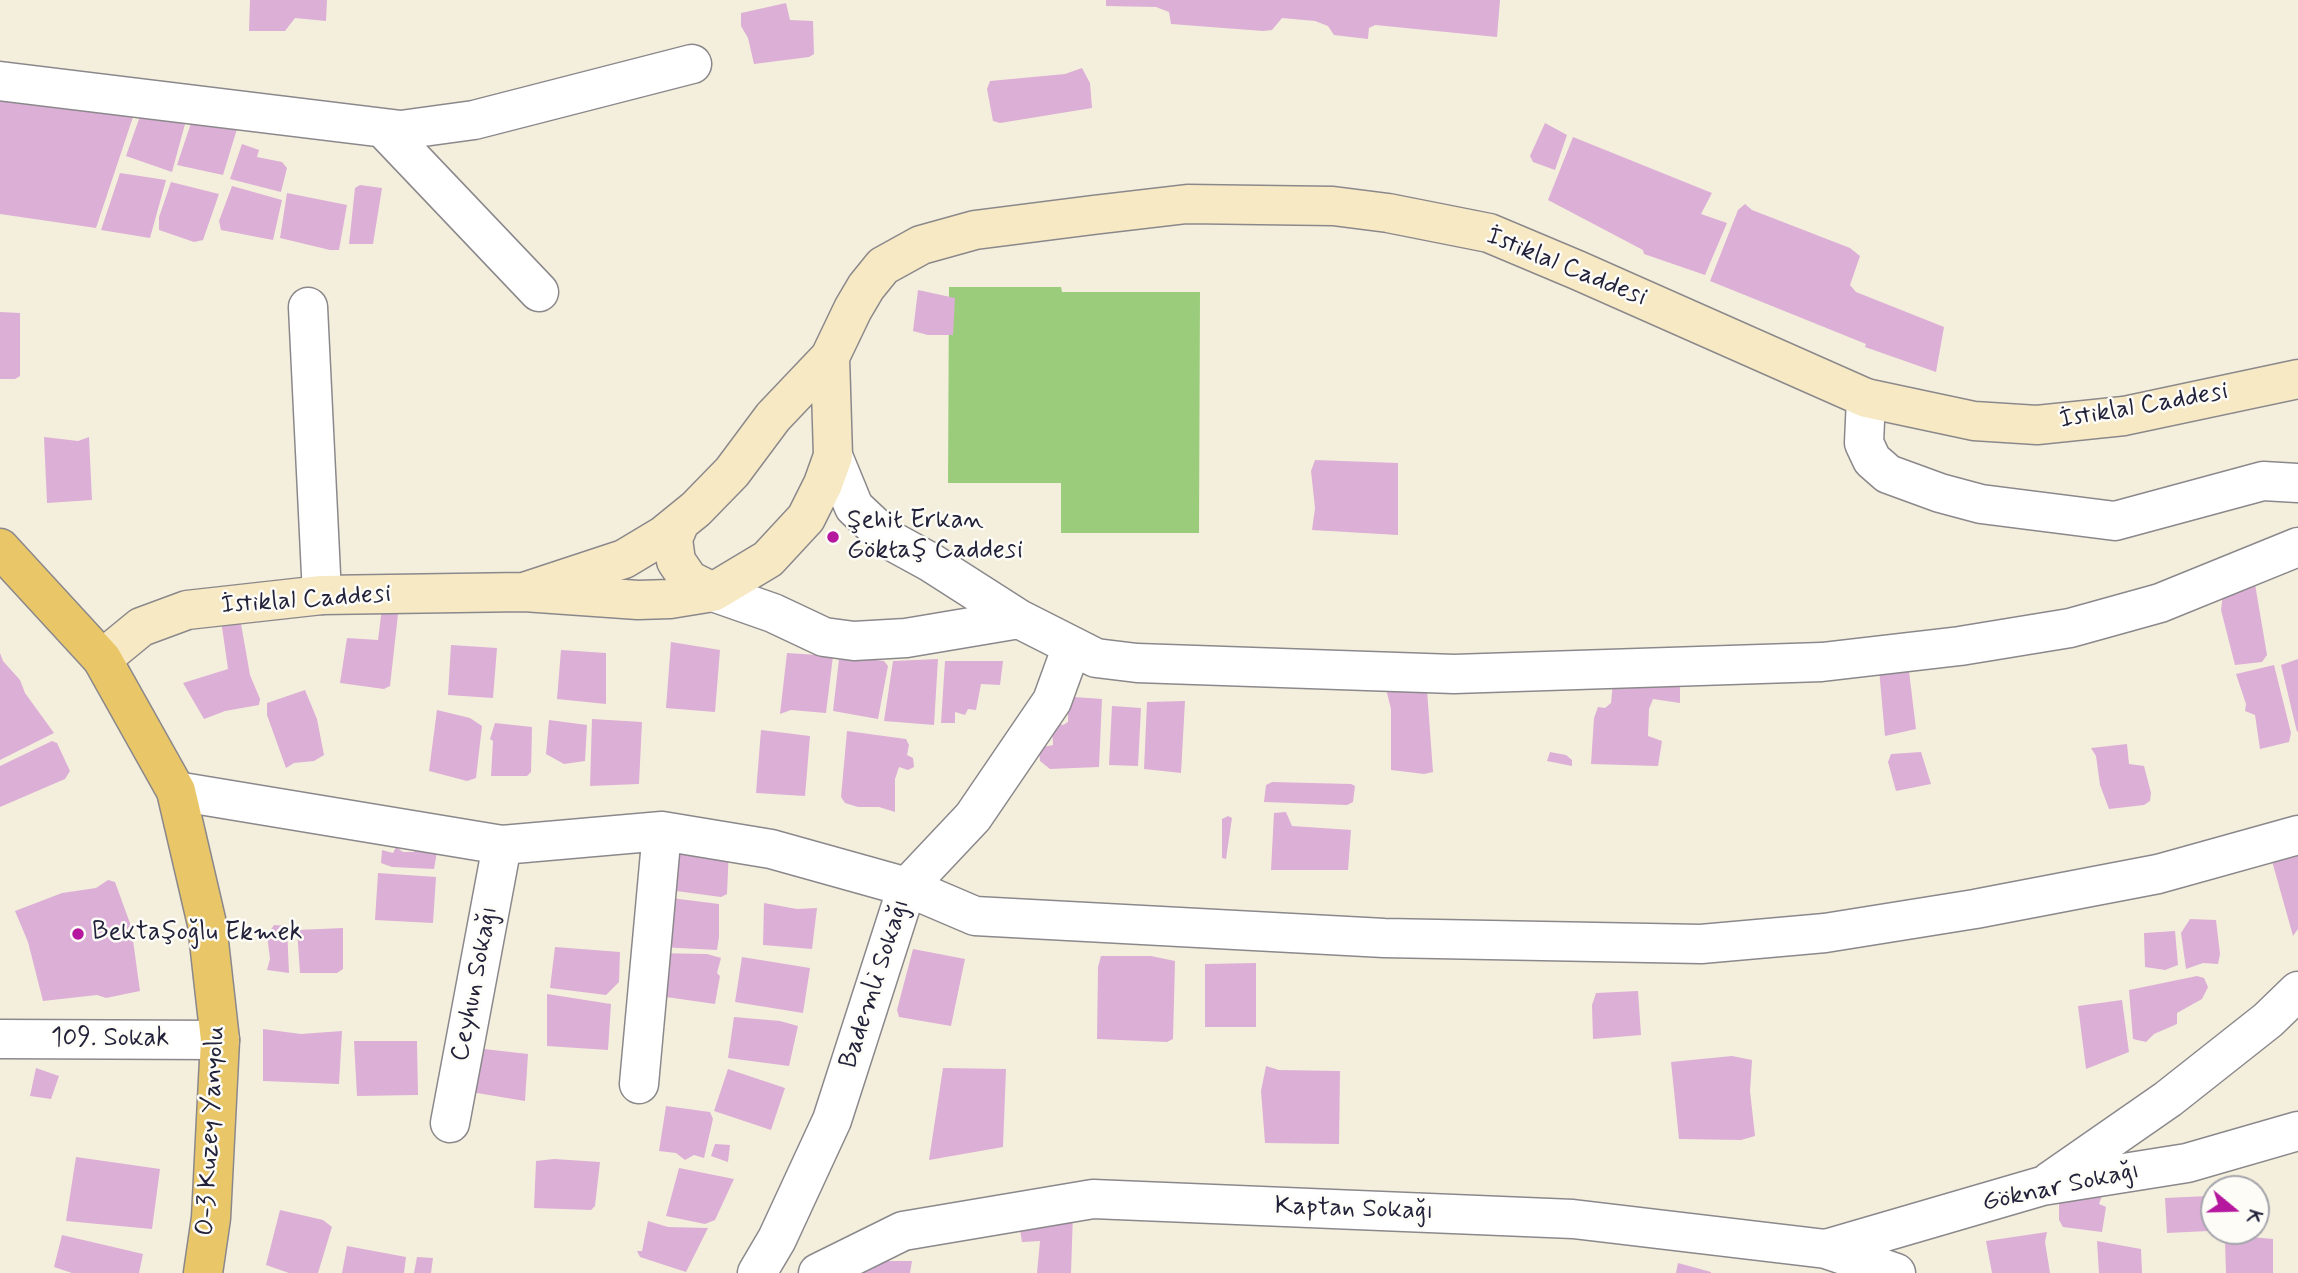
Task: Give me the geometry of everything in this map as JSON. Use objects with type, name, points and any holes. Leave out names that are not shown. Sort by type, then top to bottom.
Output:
[{"type":"main road","name":"İstiklal Caddesi","points":[[102,659],[141,627],[187,610],[322,595],[524,592],[638,600],[670,599],[713,592],[768,559],[806,517],[823,484],[833,456],[830,357],[837,338],[866,287],[883,266],[921,245],[975,230],[1187,204],[1333,206],[1388,213],[1489,233],[1866,398],[1974,421],[2037,425],[2124,416],[2298,379]]},
{"type":"main road","name":"İstiklal Caddesi","points":[[524,592],[624,559],[664,536],[732,472],[768,425],[830,357]]},
{"type":"main road","points":[[768,425],[788,419],[808,424],[823,437],[833,456]]},
{"type":"main road","points":[[680,522],[673,539],[676,561],[689,580],[713,592]]},
{"type":"main road","name":"O-3 Kuzey Yanyolu","points":[[0,548],[102,659],[176,791],[207,924],[220,1040],[211,1218],[203,1273]]},
{"type":"street","points":[[0,81],[401,130],[474,120],[692,64]]},
{"type":"street","points":[[383,128],[540,292]]},
{"type":"street","points":[[308,307],[322,595]]},
{"type":"street","points":[[1866,398],[1864,443],[1872,460],[1888,474],[1940,493],[1981,504],[2115,521],[2263,481],[2298,483]]},
{"type":"street","points":[[833,456],[854,506],[888,539],[930,562],[1019,619],[1096,658],[1137,663],[1454,674],[1822,662],[1960,646],[2070,628],[2161,603],[2298,547]]},
{"type":"street","points":[[713,592],[773,613],[824,637],[854,641],[906,638],[1019,619]]},
{"type":"street","name":"Bademli Sokağı","points":[[757,1273],[777,1239],[832,1120],[907,887],[973,817],[988,796],[1052,701],[1072,646]]},
{"type":"street","points":[[176,791],[502,845],[662,831],[771,849],[907,887],[975,916],[1384,938],[1701,944],[1825,933],[1975,909],[2158,874],[2298,835]]},
{"type":"street","points":[[639,1084],[662,831]]},
{"type":"street","name":"Ceyhun Sokağı","points":[[450,1123],[502,845]]},
{"type":"street","points":[[2042,1186],[2168,1099],[2268,1020],[2298,991]]},
{"type":"street","name":"109. Sokak","points":[[0,1039],[220,1040]]},
{"type":"street","name":"Göknar Sokağı","points":[[1826,1249],[2042,1186],[2188,1163],[2298,1131]]},
{"type":"street","name":"Kaptan Sokağı","points":[[818,1273],[903,1231],[1093,1199],[1573,1219],[1826,1249],[1896,1273]]},
{"type":"green space","points":[[949,287],[1061,287],[1062,292],[1200,292],[1199,533],[1061,533],[1061,483],[948,483]]},
{"type":"building","points":[[250,0],[327,0],[326,21],[295,18],[285,31],[249,31]]},
{"type":"building","points":[[1106,0],[1500,0],[1497,37],[1375,25],[1369,28],[1368,39],[1334,35],[1328,26],[1315,21],[1282,18],[1272,30],[1263,31],[1171,24],[1169,12],[1156,7],[1106,6]]},
{"type":"building","points":[[786,3],[790,20],[813,21],[814,54],[809,57],[754,64],[748,38],[741,26],[741,13]]},
{"type":"building","points":[[1082,68],[1090,83],[1092,108],[1000,123],[993,121],[987,89],[990,81],[1065,74]]},
{"type":"building","points":[[0,89],[135,111],[96,228],[0,214]]},
{"type":"building","points":[[146,99],[188,113],[172,172],[126,156]]},
{"type":"building","points":[[195,111],[240,119],[223,175],[177,165]]},
{"type":"building","points":[[1545,123],[1567,135],[1555,170],[1533,162],[1530,156]]},
{"type":"building","points":[[1573,137],[1712,193],[1701,214],[1727,223],[1705,275],[1644,254],[1643,250],[1548,200]]},
{"type":"building","points":[[242,144],[259,150],[257,157],[282,162],[287,168],[281,192],[230,179]]},
{"type":"building","points":[[120,173],[166,180],[150,238],[101,230]]},
{"type":"building","points":[[171,182],[219,194],[203,240],[194,242],[159,230],[159,217]]},
{"type":"building","points":[[360,185],[382,188],[373,244],[349,244],[355,188]]},
{"type":"building","points":[[232,186],[282,200],[273,240],[221,230],[219,221]]},
{"type":"building","points":[[287,193],[347,205],[339,250],[280,238]]},
{"type":"building","points":[[1745,204],[1752,210],[1850,248],[1860,256],[1850,285],[1856,292],[1944,327],[1936,372],[1865,347],[1866,344],[1710,281],[1738,210]]},
{"type":"building","points":[[918,290],[955,298],[953,335],[928,335],[913,331]]},
{"type":"building","points":[[0,312],[20,313],[20,376],[15,379],[0,379]]},
{"type":"building","points":[[44,437],[78,441],[89,437],[92,500],[47,503]]},
{"type":"building","points":[[1315,460],[1398,463],[1398,535],[1312,530],[1315,508],[1311,471]]},
{"type":"building","points":[[2255,584],[2267,655],[2262,662],[2235,665],[2221,610],[2223,594]]},
{"type":"building","points":[[382,608],[398,614],[390,686],[384,689],[340,683],[347,638],[378,640]]},
{"type":"building","points":[[240,618],[250,675],[260,699],[259,705],[225,711],[204,719],[183,683],[228,669],[221,620]]},
{"type":"building","points":[[671,642],[720,650],[715,712],[666,708]]},
{"type":"building","points":[[451,645],[497,648],[493,698],[448,695]]},
{"type":"building","points":[[561,650],[606,653],[606,704],[557,699]]},
{"type":"building","points":[[0,653],[54,733],[0,760]]},
{"type":"building","points":[[787,653],[833,656],[826,713],[791,710],[780,714]]},
{"type":"building","points":[[845,656],[884,661],[888,666],[878,719],[833,711],[839,659]]},
{"type":"building","points":[[938,659],[934,725],[884,721],[893,661]]},
{"type":"building","points":[[2298,659],[2298,731],[2297,732],[2281,665]]},
{"type":"building","points":[[945,661],[1003,661],[1000,685],[981,684],[976,710],[968,709],[965,715],[955,712],[955,723],[941,723]]},
{"type":"building","points":[[1908,663],[1916,729],[1885,736],[1879,669]]},
{"type":"building","points":[[2274,665],[2291,733],[2289,742],[2260,749],[2255,715],[2245,711],[2246,704],[2236,674]]},
{"type":"building","points":[[1614,671],[1680,673],[1680,703],[1653,699],[1649,709],[1648,736],[1662,741],[1658,766],[1591,764],[1594,718],[1598,707],[1605,708],[1611,703]]},
{"type":"building","points":[[1386,689],[1427,690],[1433,772],[1424,774],[1391,770],[1391,709]]},
{"type":"building","points":[[305,690],[317,719],[324,755],[314,761],[294,763],[286,768],[267,715],[267,703]]},
{"type":"building","points":[[1074,697],[1102,699],[1099,767],[1050,769],[1040,761],[1039,748],[1053,745],[1052,722],[1063,725],[1068,722],[1068,700]]},
{"type":"building","points":[[1185,701],[1181,773],[1144,769],[1147,702]]},
{"type":"building","points":[[1112,706],[1141,708],[1138,766],[1109,765]]},
{"type":"building","points":[[437,710],[470,718],[482,726],[476,778],[467,781],[429,771]]},
{"type":"building","points":[[592,719],[642,722],[639,784],[590,786]]},
{"type":"building","points":[[549,720],[587,725],[585,761],[564,764],[546,754]]},
{"type":"building","points":[[495,723],[532,727],[531,772],[527,776],[491,776],[493,741],[490,739]]},
{"type":"building","points":[[761,730],[810,736],[805,796],[756,793]]},
{"type":"building","points":[[847,731],[906,739],[909,745],[907,755],[913,758],[914,767],[908,770],[899,767],[895,779],[895,812],[879,807],[858,807],[845,803],[841,797]]},
{"type":"building","points":[[52,741],[57,743],[70,771],[65,779],[0,807],[0,766]]},
{"type":"building","points":[[2127,744],[2129,764],[2144,766],[2151,793],[2150,801],[2144,805],[2109,809],[2100,785],[2096,756],[2091,748]]},
{"type":"building","points":[[1550,752],[1566,755],[1572,760],[1572,766],[1547,761]]},
{"type":"building","points":[[1921,752],[1931,784],[1896,791],[1888,762],[1891,754]]},
{"type":"building","points":[[1272,782],[1351,784],[1355,786],[1353,802],[1347,805],[1264,802],[1266,785]]},
{"type":"building","points":[[1286,812],[1292,826],[1351,830],[1348,870],[1271,870],[1274,813]]},
{"type":"building","points":[[1228,816],[1232,818],[1226,859],[1222,858],[1222,819]]},
{"type":"building","points":[[418,841],[437,852],[434,869],[392,867],[381,863],[382,850],[393,853],[396,847],[403,852],[414,852]]},
{"type":"building","points":[[663,848],[729,849],[727,894],[721,897],[661,889]]},
{"type":"building","points":[[2298,854],[2298,929],[2293,936],[2272,861]]},
{"type":"building","points":[[378,873],[436,877],[433,923],[375,920]]},
{"type":"building","name":"Bektaşoğlu Ekmek","points":[[108,880],[115,882],[131,926],[140,991],[106,998],[97,995],[43,1001],[28,942],[15,911],[62,893],[96,888]]},
{"type":"building","points":[[663,897],[719,904],[717,950],[659,947]]},
{"type":"building","points":[[764,903],[797,909],[817,908],[812,949],[763,945]]},
{"type":"building","points":[[2190,919],[2216,920],[2220,954],[2218,964],[2203,963],[2186,969],[2181,933]]},
{"type":"building","points":[[274,925],[287,926],[289,973],[267,970],[270,959],[267,935]]},
{"type":"building","points":[[343,928],[343,969],[337,973],[300,973],[297,930]]},
{"type":"building","points":[[2175,931],[2178,965],[2165,970],[2145,967],[2144,933]]},
{"type":"building","points":[[555,947],[620,952],[619,982],[606,995],[550,988]]},
{"type":"building","points":[[913,949],[965,959],[951,1026],[899,1017],[897,1010]]},
{"type":"building","points":[[652,953],[707,954],[721,958],[715,1004],[659,996]]},
{"type":"building","points":[[1101,956],[1151,956],[1175,961],[1173,1039],[1167,1042],[1097,1039],[1098,967]]},
{"type":"building","points":[[742,957],[810,968],[803,1013],[735,1002]]},
{"type":"building","points":[[1256,963],[1256,1027],[1205,1027],[1205,964]]},
{"type":"building","points":[[2197,976],[2204,978],[2208,987],[2202,999],[2177,1013],[2177,1024],[2154,1034],[2146,1042],[2133,1039],[2129,990]]},
{"type":"building","points":[[1638,991],[1641,1035],[1593,1039],[1592,1005],[1596,993]]},
{"type":"building","points":[[547,994],[611,1004],[608,1050],[547,1046]]},
{"type":"building","points":[[2122,1000],[2129,1052],[2086,1069],[2078,1006]]},
{"type":"building","points":[[734,1017],[780,1021],[798,1026],[789,1066],[728,1058]]},
{"type":"building","points":[[263,1029],[301,1034],[342,1031],[339,1084],[263,1081]]},
{"type":"building","points":[[354,1041],[417,1041],[418,1095],[357,1096]]},
{"type":"building","points":[[475,1048],[528,1054],[525,1101],[465,1091]]},
{"type":"building","points":[[1732,1056],[1752,1060],[1750,1091],[1755,1136],[1741,1140],[1679,1139],[1671,1062]]},
{"type":"building","points":[[1266,1066],[1279,1070],[1340,1071],[1339,1144],[1265,1143],[1261,1091]]},
{"type":"building","points":[[36,1068],[59,1076],[51,1099],[30,1096]]},
{"type":"building","points":[[943,1068],[1006,1069],[1003,1147],[929,1160]]},
{"type":"building","points":[[728,1069],[785,1088],[771,1130],[714,1111]]},
{"type":"building","points":[[666,1106],[710,1112],[713,1119],[704,1158],[694,1155],[685,1160],[676,1153],[659,1151]]},
{"type":"building","points":[[715,1144],[730,1145],[728,1162],[711,1156]]},
{"type":"building","points":[[76,1157],[160,1169],[152,1229],[66,1221]]},
{"type":"building","points":[[554,1159],[600,1162],[595,1206],[591,1210],[534,1208],[536,1161]]},
{"type":"building","points":[[679,1168],[734,1179],[715,1220],[705,1224],[666,1216]]},
{"type":"building","points":[[2103,1193],[2099,1204],[2106,1207],[2102,1232],[2063,1227],[2059,1220],[2059,1196]]},
{"type":"building","points":[[2200,1196],[2200,1231],[2167,1233],[2165,1198]]},
{"type":"building","points":[[280,1210],[323,1220],[332,1227],[318,1273],[289,1273],[266,1265]]},
{"type":"building","points":[[1073,1213],[1071,1273],[1037,1273],[1040,1241],[1022,1242],[1019,1223]]},
{"type":"building","points":[[648,1221],[668,1227],[708,1228],[686,1272],[640,1257],[637,1251],[642,1251]]},
{"type":"building","points":[[2047,1232],[2045,1242],[2050,1273],[1992,1273],[1986,1241]]},
{"type":"building","points":[[62,1235],[143,1254],[139,1273],[72,1273],[54,1267]]},
{"type":"building","points":[[2270,1239],[2273,1239],[2273,1273],[2226,1273],[2225,1245],[2270,1245]]},
{"type":"building","points":[[2097,1241],[2141,1249],[2142,1273],[2099,1273]]},
{"type":"building","points":[[347,1246],[406,1257],[404,1273],[342,1273]]},
{"type":"building","points":[[417,1257],[433,1258],[431,1273],[414,1273]]},
{"type":"building","points":[[861,1261],[912,1261],[910,1273],[859,1273]]},
{"type":"building","points":[[1678,1263],[1711,1272],[1711,1273],[1676,1273]]},
{"type":"place","name":"Şehit Erkan Göktaş Caddesi","points":[[833,537]]},
{"type":"place","name":"Bektaşoğlu Ekmek","points":[[78,934]]}]
